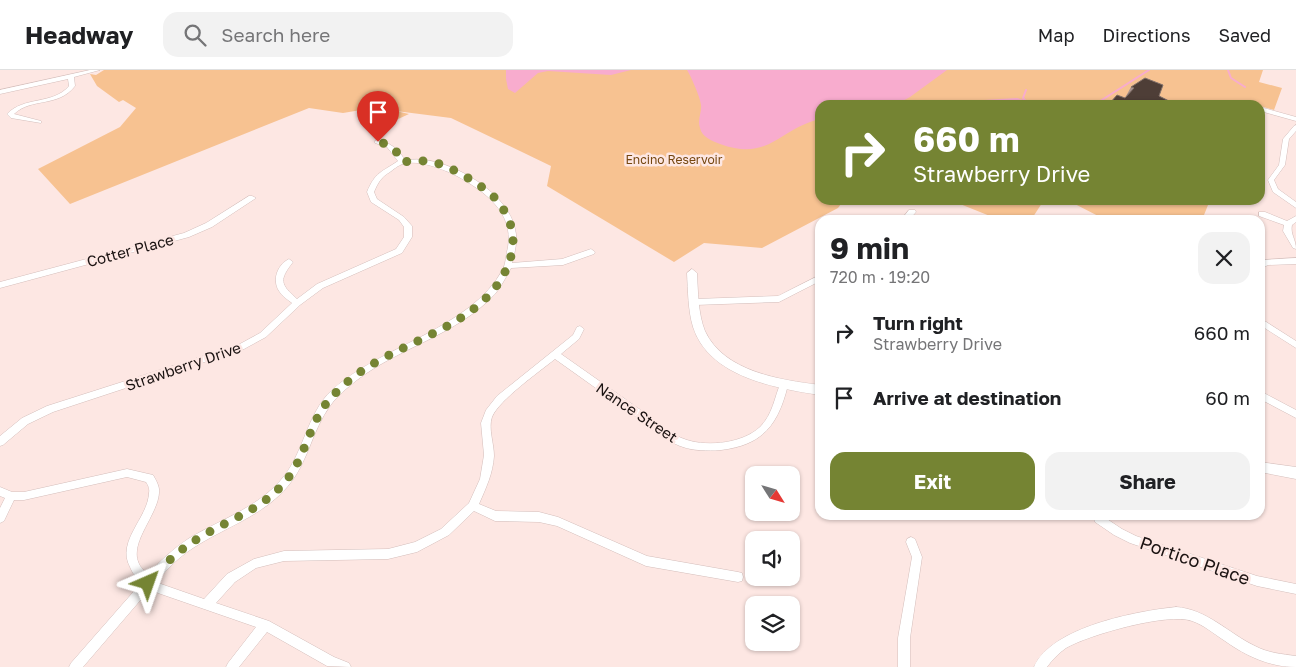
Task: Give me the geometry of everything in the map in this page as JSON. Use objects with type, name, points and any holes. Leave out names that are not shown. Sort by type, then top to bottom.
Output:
[{"type":"street","points":[[0,92],[31,83],[71,78],[97,70]]},
{"type":"street","points":[[39,122],[13,117],[10,114],[17,108],[66,93],[72,86],[71,78]]},
{"type":"street","points":[[1265,110],[1296,119]]},
{"type":"street","points":[[1296,127],[1286,140],[1282,165],[1271,180],[1275,190],[1296,206]]},
{"type":"street","points":[[75,667],[148,583],[176,554],[200,537],[241,517],[267,500],[285,483],[296,466],[320,413],[333,395],[348,381],[370,366],[458,320],[483,300],[499,282],[508,266],[513,248],[512,230],[509,217],[490,193],[446,166],[432,162],[402,162],[393,148],[388,144],[378,142]]},
{"type":"street","name":"Strawberry Drive","points":[[0,442],[25,421],[50,409],[241,347],[263,335],[297,303],[320,286],[342,274],[399,251],[407,242],[410,233],[409,224],[375,202],[371,195],[371,187],[381,174],[402,162]]},
{"type":"street","name":"Cotter Place","points":[[0,286],[186,235],[210,225],[252,198]]},
{"type":"street","points":[[1265,215],[1288,224]]},
{"type":"street","points":[[1296,218],[1288,224],[1287,231],[1296,246]]},
{"type":"street","points":[[508,266],[563,262],[591,252]]},
{"type":"street","points":[[1265,263],[1296,261]]},
{"type":"street","points":[[289,262],[282,269],[279,281],[284,291],[297,303]]},
{"type":"street","points":[[692,273],[699,330],[708,345],[720,356],[754,376],[784,385],[815,389]]},
{"type":"street","points":[[695,302],[779,299],[815,281]]},
{"type":"street","points":[[1265,324],[1296,345]]},
{"type":"street","points":[[208,604],[231,578],[254,564],[284,556],[388,554],[417,547],[445,532],[473,506],[485,479],[489,455],[486,423],[489,413],[500,399],[576,337],[580,329]]},
{"type":"street","name":"Nance Street","points":[[555,355],[681,442],[699,447],[724,446],[742,442],[761,432],[777,412],[784,385]]},
{"type":"street","points":[[1265,398],[1296,414]]},
{"type":"street","points":[[1265,468],[1296,473]]},
{"type":"street","points":[[0,491],[11,496],[49,492],[127,474],[150,478],[156,490],[153,504],[133,540],[130,552],[132,562],[148,583],[265,625],[331,662],[345,667]]},
{"type":"street","points":[[0,518],[11,496]]},
{"type":"street","points":[[473,506],[495,516],[539,517],[558,522],[646,561],[738,577]]},
{"type":"street","name":"Portico Place","points":[[1100,520],[1134,540],[1257,581],[1296,590]]},
{"type":"street","points":[[904,667],[904,638],[917,557],[911,542]]},
{"type":"street","points":[[1040,667],[1064,643],[1108,625],[1172,612],[1185,612],[1204,620],[1251,650],[1268,658],[1296,662]]},
{"type":"street","points":[[232,667],[265,625]]},
{"type":"green space","name":"Encino Reservoir","points":[[104,70],[1263,70],[1259,82],[1282,88],[1274,110],[1265,107],[1265,100],[815,100],[815,205],[840,205],[838,208],[825,215],[815,215],[815,220],[762,248],[704,243],[674,262],[547,186],[551,166],[451,118],[396,111],[409,114],[383,126],[380,125],[385,122],[391,113],[384,112],[385,109],[373,108],[343,113],[309,108],[70,204],[38,169],[120,127],[136,108],[123,100],[119,102],[97,86],[90,74],[96,75]]},
{"type":"green space","points":[[962,205],[1041,205],[1034,215],[988,215]]},
{"type":"green space","points":[[1077,205],[1208,205],[1204,215],[1096,215]]},
{"type":"shaded area","points":[[506,70],[631,70],[611,75],[548,71],[538,73],[515,93],[508,89]]},
{"type":"shaded area","name":"Encino Reservoir","points":[[687,70],[947,70],[904,100],[815,100],[815,121],[763,147],[751,149],[737,149],[720,144],[703,134],[699,125],[701,102]]},
{"type":"building","points":[[1145,78],[1163,85],[1159,96],[1167,100],[1113,100],[1117,95],[1125,98],[1134,88],[1131,87]]},
{"type":"waterway","points":[[1102,100],[1149,70]]},
{"type":"waterway","points":[[1228,70],[1231,78],[1245,87]]},
{"type":"waterway","points":[[1025,100],[1023,98],[1026,90]]},
{"type":"waterway","points":[[1000,100],[1020,100]]},
{"type":"route","points":[[148,583],[176,554],[200,537],[241,517],[267,500],[285,483],[296,466],[320,413],[333,395],[348,381],[370,366],[458,320],[483,300],[499,282],[508,266],[513,248],[509,217],[490,193],[446,166],[432,162],[402,162],[393,148],[388,144],[378,142]]}]
